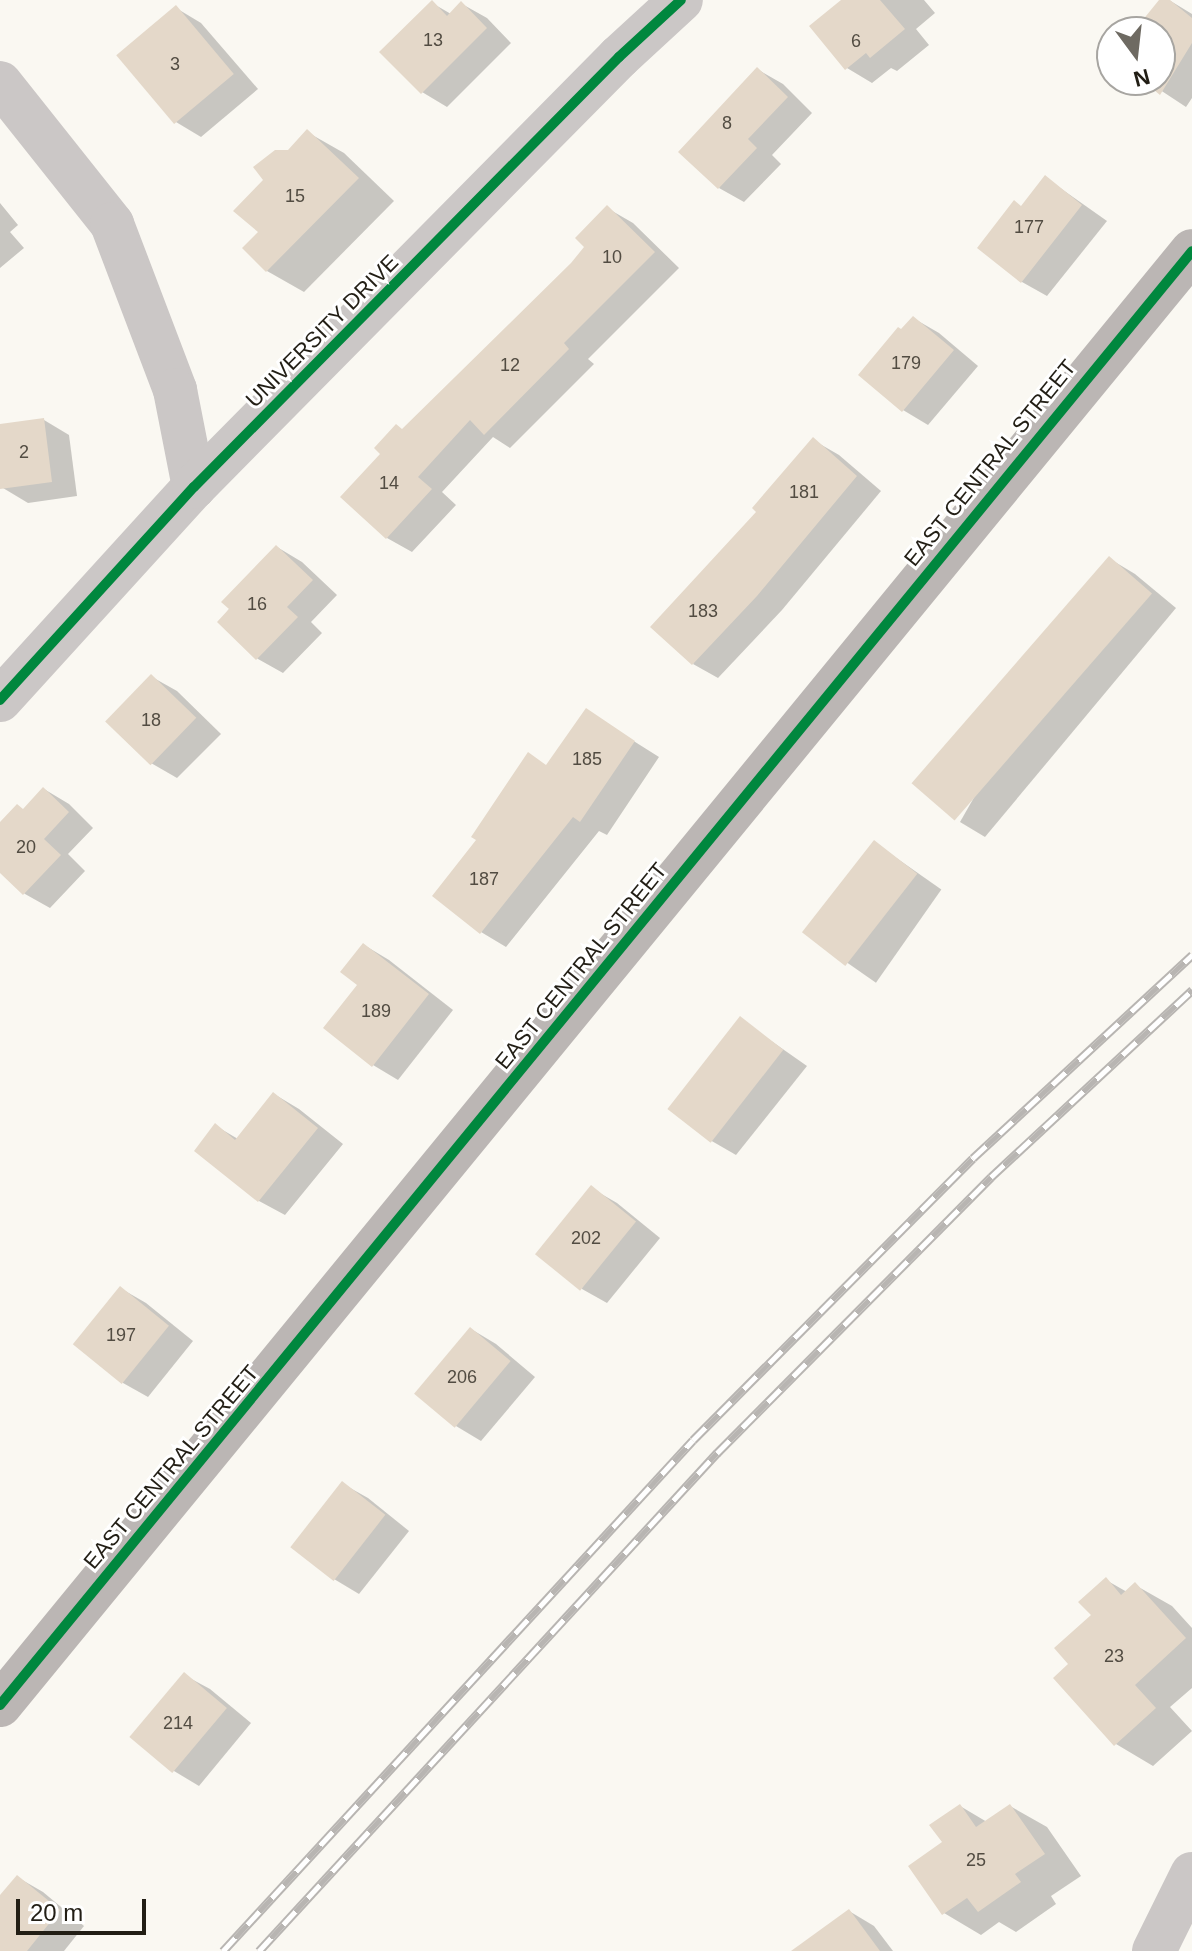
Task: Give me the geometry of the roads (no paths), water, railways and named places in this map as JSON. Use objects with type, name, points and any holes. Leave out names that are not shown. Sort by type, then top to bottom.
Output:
[{"type":"main road","name":"EAST CENTRAL STREET","points":[[0,1705],[1192,251]]},
{"type":"street","name":"UNIVERSITY DRIVE","points":[[0,700],[194,487],[619,57],[681,0]]},
{"type":"street","points":[[0,83],[112,224],[175,390],[194,487]]},
{"type":"street","points":[[1154,1951],[1192,1874]]},
{"type":"railway","points":[[223,1951],[693,1440],[973,1158],[1192,955]]},
{"type":"railway","points":[[259,1951],[717,1453],[991,1177],[1192,990]]}]
